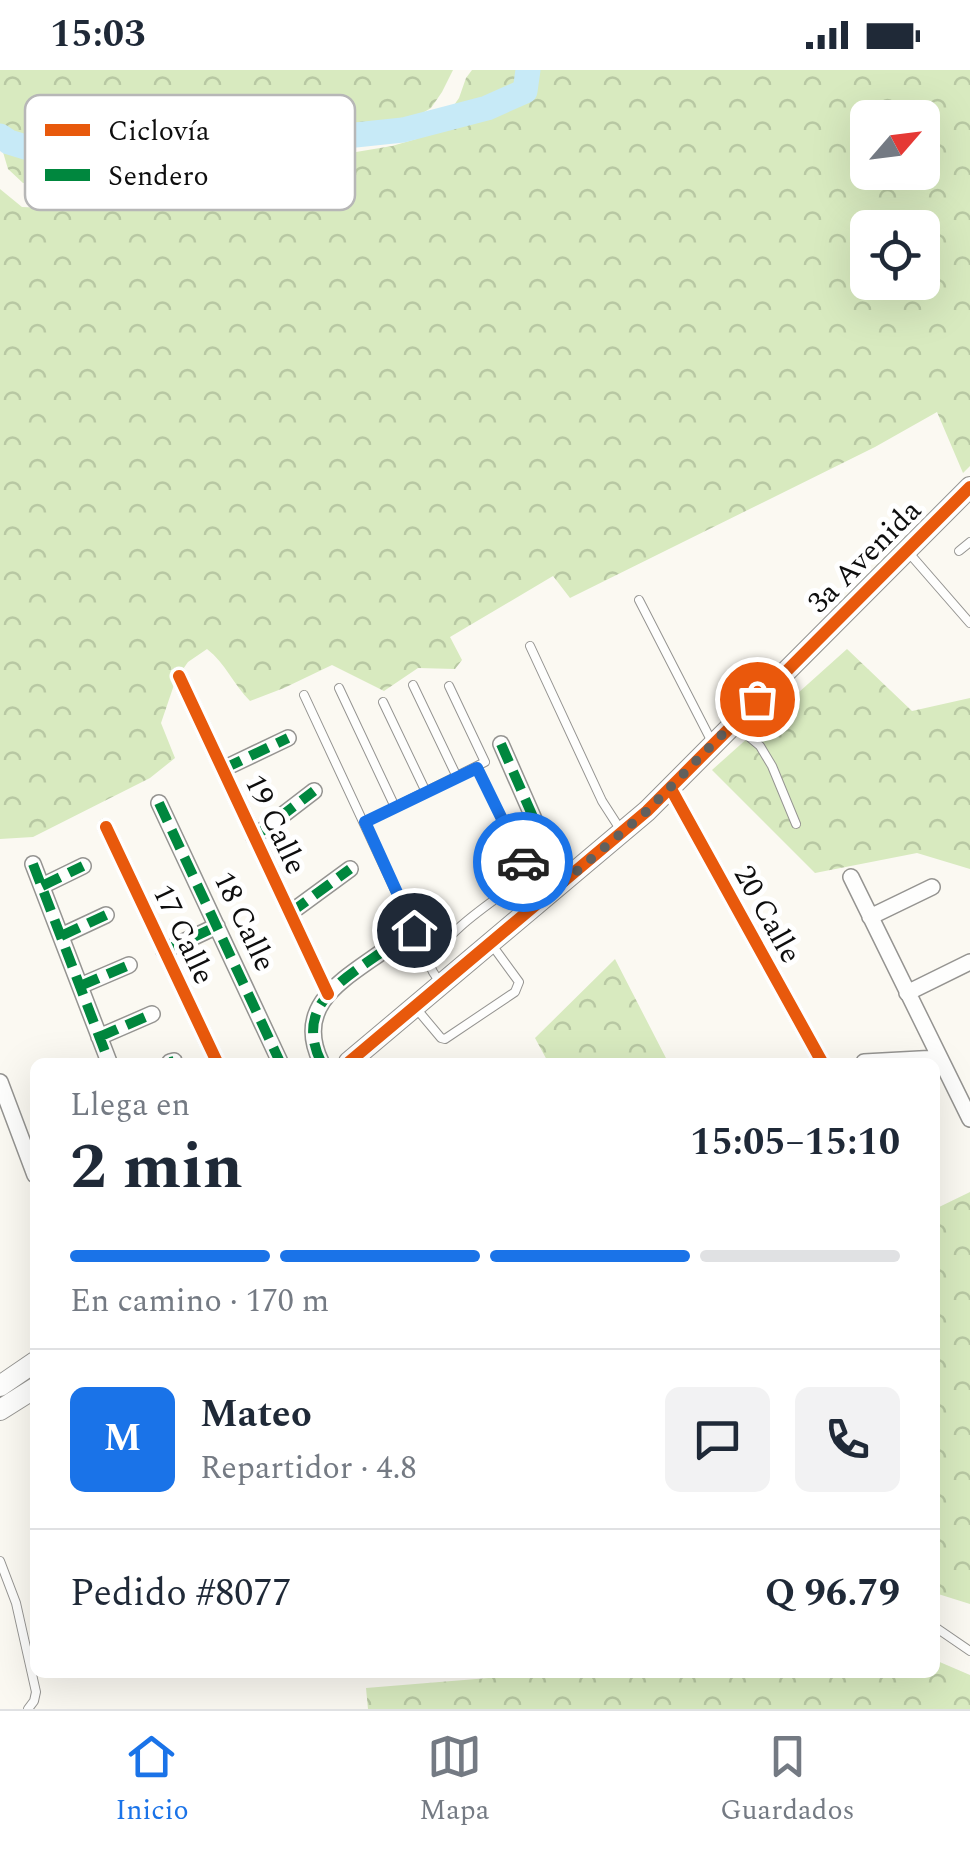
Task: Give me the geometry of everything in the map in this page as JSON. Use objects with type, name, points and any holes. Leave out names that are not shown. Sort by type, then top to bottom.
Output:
[{"type":"street","name":"3a Avenida","points":[[354,1058],[414,1007],[436,975],[491,943],[671,789],[970,487]]},
{"type":"street","name":"19 Calle","points":[[179,676],[328,994]]},
{"type":"street","points":[[222,769],[288,738]]},
{"type":"street","points":[[501,744],[562,883]]},
{"type":"street","name":"20 Calle","points":[[671,789],[820,1058]]},
{"type":"street","points":[[254,837],[314,790]]},
{"type":"street","name":"18 Calle","points":[[159,803],[278,1058]]},
{"type":"street","name":"17 Calle","points":[[106,827],[214,1058]]},
{"type":"street","points":[[33,864],[107,1058]]},
{"type":"street","points":[[42,886],[83,866]]},
{"type":"street","points":[[290,913],[350,870]]},
{"type":"street","points":[[851,877],[938,1058]]},
{"type":"street","points":[[870,917],[932,887]]},
{"type":"street","points":[[60,936],[106,915]]},
{"type":"street","points":[[164,951],[217,926]]},
{"type":"street","points":[[320,1058],[313,1026],[320,1004],[390,946]]},
{"type":"street","points":[[907,992],[970,962]]},
{"type":"street","points":[[80,986],[129,964]]},
{"type":"street","points":[[99,1037],[152,1014]]},
{"type":"street","points":[[940,1062],[970,1119]]},
{"type":"street","points":[[0,1082],[30,1162]]},
{"type":"street","points":[[0,1386],[30,1365]]},
{"type":"street","points":[[0,1410],[30,1391]]},
{"type":"lane","points":[[959,552],[970,542]]},
{"type":"lane","points":[[906,550],[970,624]]},
{"type":"lane","points":[[639,600],[713,744]]},
{"type":"lane","points":[[530,646],[602,801],[622,833]]},
{"type":"lane","points":[[413,685],[457,778]]},
{"type":"lane","points":[[365,822],[486,761],[449,686]]},
{"type":"lane","points":[[339,688],[395,807]]},
{"type":"lane","points":[[304,695],[436,975]]},
{"type":"lane","points":[[383,702],[426,792]]},
{"type":"lane","points":[[732,724],[760,746],[796,824]]},
{"type":"lane","points":[[477,768],[538,904]]},
{"type":"lane","points":[[436,975],[436,953],[512,888],[525,890],[538,904]]},
{"type":"lane","points":[[414,1007],[445,1038],[515,992],[519,982],[491,943]]},
{"type":"lane","points":[[0,1560],[16,1603],[30,1665]]},
{"type":"lane","points":[[940,1630],[970,1651]]},
{"type":"lane","points":[[28,1709],[36,1692],[33,1678]]},
{"type":"green space","points":[[0,70],[453,70],[431,108],[385,132],[355,138],[355,95],[25,95],[25,183],[8,169],[0,142]]},
{"type":"green space","points":[[472,70],[970,70],[970,466],[963,473],[937,412],[875,447],[570,598],[553,576],[450,637],[462,660],[455,669],[418,668],[384,691],[332,665],[250,701],[207,649],[188,662],[176,679],[161,723],[175,758],[150,778],[33,837],[0,839],[0,189],[25,210],[355,210],[355,152],[416,139],[445,118]]},
{"type":"green space","points":[[847,649],[912,711],[970,698],[970,869],[917,853],[815,873],[712,770]]},
{"type":"green space","points":[[615,959],[666,1058],[546,1058],[535,1038]]},
{"type":"green space","points":[[970,1192],[970,1604],[940,1595],[940,1207]]},
{"type":"green space","points":[[940,1662],[970,1675],[970,1709],[368,1709],[366,1688],[488,1678],[940,1678]]},
{"type":"waterway","points":[[355,135],[403,130],[487,108],[525,91],[528,70]]},
{"type":"waterway","points":[[0,136],[25,147]]},
{"type":"marked path","points":[[223,769],[288,738]]},
{"type":"marked path","points":[[501,744],[562,883]]},
{"type":"marked path","points":[[254,837],[314,791]]},
{"type":"marked path","points":[[159,803],[278,1058]]},
{"type":"marked path","points":[[33,864],[107,1058]]},
{"type":"marked path","points":[[42,886],[83,866]]},
{"type":"marked path","points":[[290,913],[350,869]]},
{"type":"marked path","points":[[61,936],[106,915]]},
{"type":"marked path","points":[[164,951],[217,926]]},
{"type":"marked path","points":[[320,1058],[314,1041],[319,1007],[329,993],[390,946]]},
{"type":"marked path","points":[[80,986],[129,965]]},
{"type":"marked path","points":[[99,1037],[152,1014]]},
{"type":"cycle path","points":[[354,1058],[647,811],[970,487]]},
{"type":"cycle path","points":[[179,676],[328,994]]},
{"type":"cycle path","points":[[671,789],[820,1058]]},
{"type":"cycle path","points":[[106,827],[215,1058]]},
{"type":"way so far","points":[[523,862],[542,901],[671,789],[757,699]]},
{"type":"route","points":[[414,930],[365,822],[477,768],[523,862]]}]
